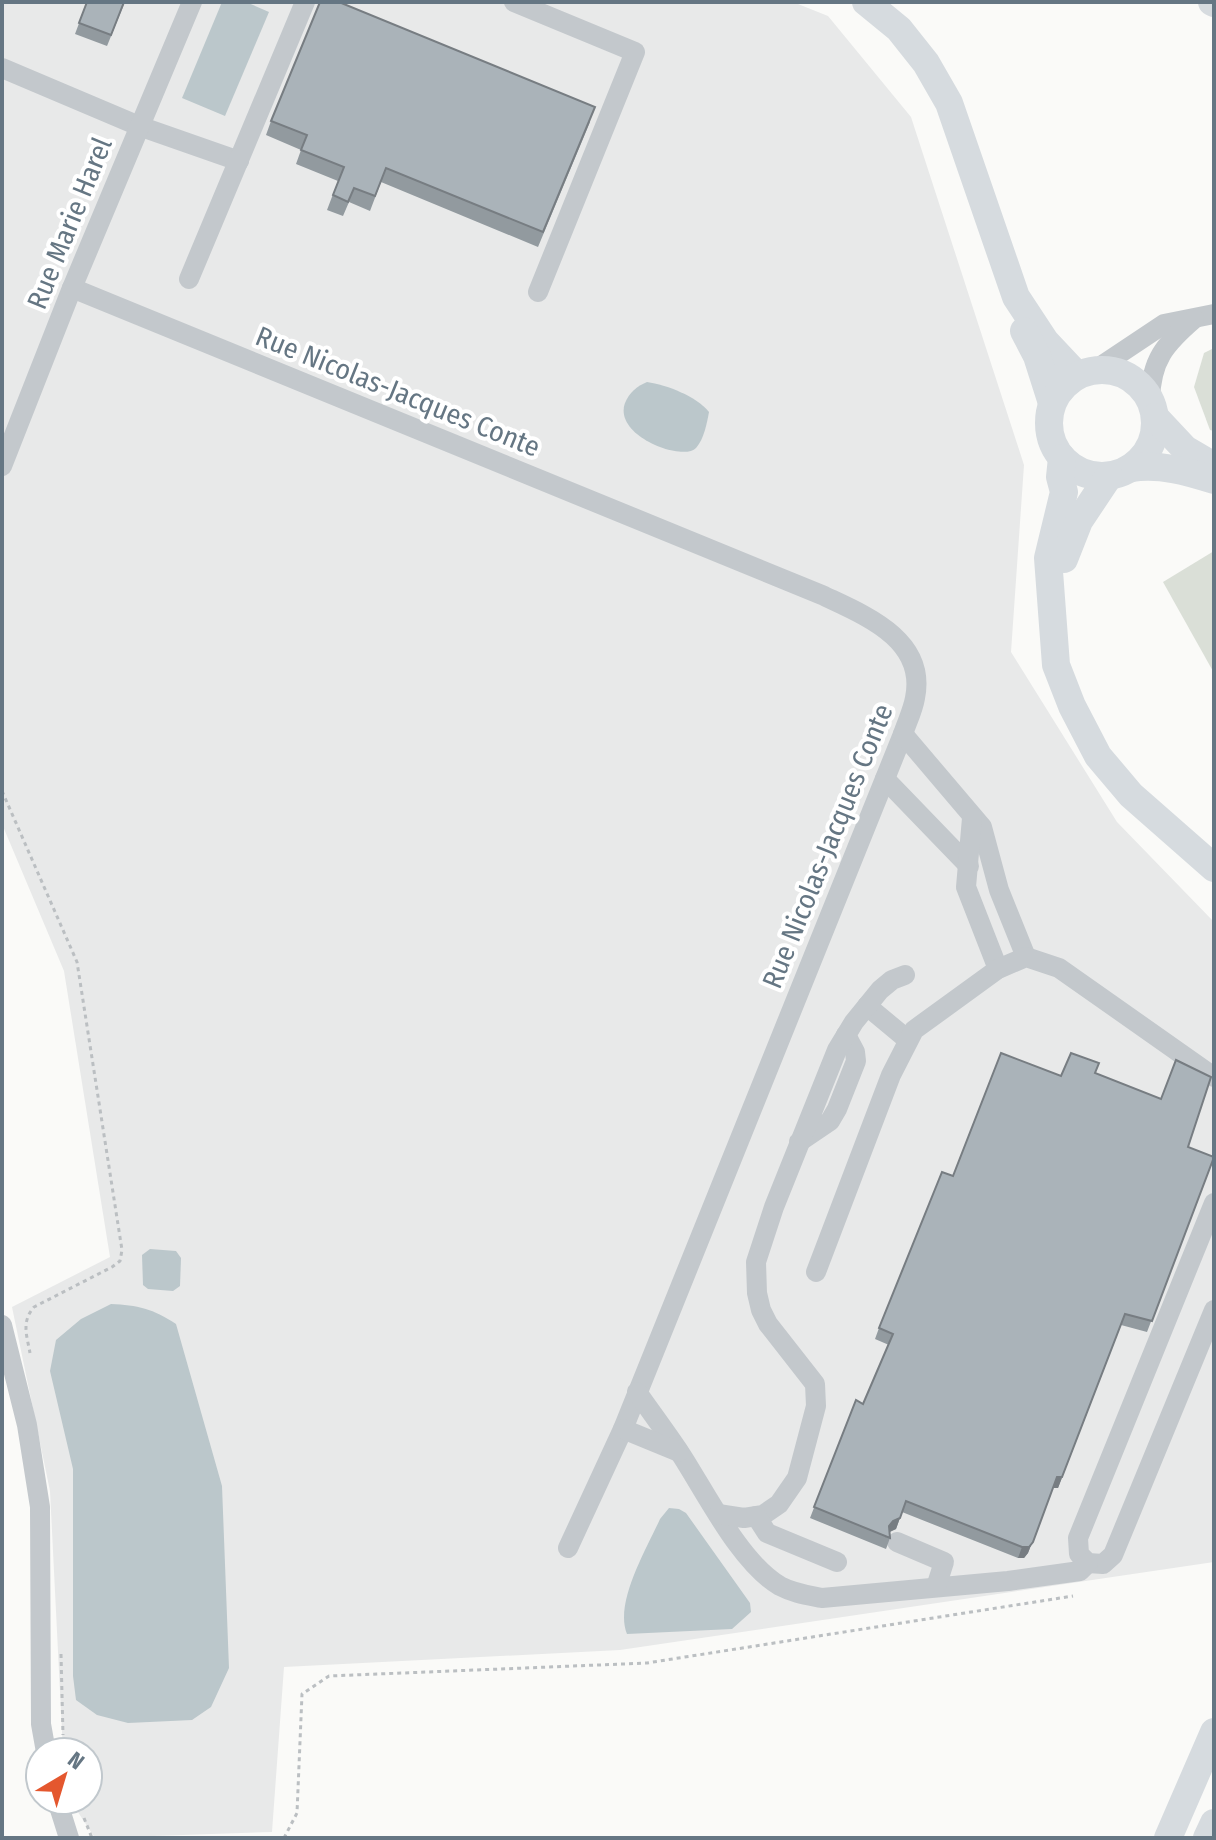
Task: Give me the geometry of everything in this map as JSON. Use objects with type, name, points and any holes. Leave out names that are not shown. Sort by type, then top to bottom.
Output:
[{"type":"highway","points":[[866,2],[899,29],[926,63],[949,103],[1016,297],[1045,341],[1086,373]]},
{"type":"highway","points":[[977,182],[986,232],[1007,300],[1037,356],[1052,403]]},
{"type":"highway","points":[[1214,466],[1185,449],[1153,408],[1141,386],[1112,370],[1086,373],[1067,382],[1052,403],[1048,417],[1049,432],[1062,458],[1083,473],[1120,472],[1150,465],[1180,469],[1214,480]]},
{"type":"highway","points":[[1153,408],[1155,432],[1150,446],[1142,458],[1120,472],[1079,521],[1065,552],[1061,589],[1063,625],[1082,700],[1102,739],[1125,771],[1170,816],[1214,841]]},
{"type":"highway","points":[[1062,458],[1060,477],[1064,492],[1048,558],[1056,665],[1072,706],[1098,756],[1131,795],[1214,868]]},
{"type":"highway","points":[[1168,1838],[1214,1732]]},
{"type":"highway","points":[[1207,1838],[1214,1823]]},
{"type":"street","name":"Rue Marie Harel","points":[[2,466],[72,288],[192,2]]},
{"type":"street","points":[[189,279],[305,2]]},
{"type":"street","points":[[514,2],[635,52],[538,292]]},
{"type":"street","points":[[2,68],[139,126],[239,161]]},
{"type":"street","name":"Rue Nicolas-Jacques Conte","points":[[72,288],[822,595],[891,631],[907,652],[915,676],[916,697],[903,734],[623,1429],[568,1548]]},
{"type":"street","points":[[1086,373],[1164,324],[1206,315]]},
{"type":"street","points":[[1153,408],[1151,379],[1159,355],[1175,336],[1206,315]]},
{"type":"street","points":[[903,734],[982,827],[999,890],[1026,957]]},
{"type":"street","points":[[885,779],[969,866]]},
{"type":"street","points":[[972,814],[966,887],[998,969]]},
{"type":"street","points":[[816,1272],[891,1075],[914,1030],[998,969],[1026,957],[1059,968],[1214,1077]]},
{"type":"street","points":[[718,1514],[744,1518],[763,1515],[779,1504],[797,1478],[816,1406],[815,1384],[811,1375],[768,1324],[761,1310],[756,1262],[799,1142],[837,1050],[880,990],[892,980],[905,975]]},
{"type":"street","points":[[867,1006],[908,1040]]},
{"type":"street","points":[[1214,1203],[1078,1538],[1079,1554],[1088,1563],[1103,1564],[1113,1555],[1214,1310]]},
{"type":"street","points":[[2,1325],[27,1425],[40,1507],[41,1724],[48,1736]]},
{"type":"street","points":[[637,1392],[753,1561],[777,1585],[796,1593],[822,1598],[936,1587],[1080,1571],[1088,1563]]},
{"type":"street","points":[[623,1429],[679,1452]]},
{"type":"street","points":[[756,1516],[767,1533],[837,1562]]},
{"type":"street","points":[[897,1542],[944,1562],[936,1587]]},
{"type":"street","points":[[62,1816],[69,1838]]},
{"type":"path","points":[[2,791],[77,962],[122,1250],[120,1261],[112,1267],[34,1307],[28,1314],[25,1326],[31,1359]]},
{"type":"path","points":[[284,1838],[297,1813],[302,1694],[329,1676],[647,1663],[1073,1596]]},
{"type":"path","points":[[56,1736],[61,1650]]},
{"type":"shaded area","points":[[2,2],[793,2],[828,16],[911,117],[1024,465],[1011,652],[1117,822],[1214,922],[1214,1562],[620,1650],[284,1667],[272,1832],[95,1838],[81,1816],[104,1816],[104,1736],[62,1736],[50,1491],[12,1307],[110,1257],[64,971],[2,824]]},
{"type":"shaded area","points":[[222,2],[246,2],[269,12],[225,116],[182,98]]},
{"type":"shaded area","points":[[1214,348],[1214,431],[1210,430],[1194,387],[1204,353]]},
{"type":"shaded area","points":[[647,382],[681,392],[709,412],[703,436],[696,448],[678,452],[665,449],[651,443],[629,426],[624,415],[625,403],[634,390]]},
{"type":"shaded area","points":[[1214,551],[1214,673],[1163,582]]},
{"type":"shaded area","points":[[150,1249],[176,1251],[181,1258],[180,1286],[173,1291],[148,1289],[143,1285],[142,1255]]},
{"type":"shaded area","points":[[111,1304],[145,1309],[176,1324],[222,1486],[229,1668],[211,1707],[192,1720],[128,1723],[97,1715],[76,1700],[73,1676],[73,1469],[50,1371],[56,1340],[81,1319]]},
{"type":"shaded area","points":[[669,1508],[686,1513],[750,1603],[751,1612],[732,1629],[627,1634],[624,1621],[628,1592],[660,1519]]},
{"type":"building","points":[[87,2],[124,2],[111,35],[79,23]]},
{"type":"building","points":[[320,2],[339,2],[595,107],[543,232],[386,168],[375,196],[354,188],[348,202],[333,195],[344,167],[301,150],[307,135],[271,121]]},
{"type":"building","points":[[1001,1053],[1061,1076],[1071,1053],[1099,1063],[1095,1073],[1161,1099],[1176,1060],[1211,1077],[1188,1147],[1214,1157],[1152,1321],[1125,1314],[1062,1477],[1057,1477],[1029,1547],[1022,1547],[906,1501],[900,1518],[889,1526],[890,1538],[814,1507],[856,1400],[863,1404],[893,1334],[879,1328],[942,1172],[953,1176]]}]
